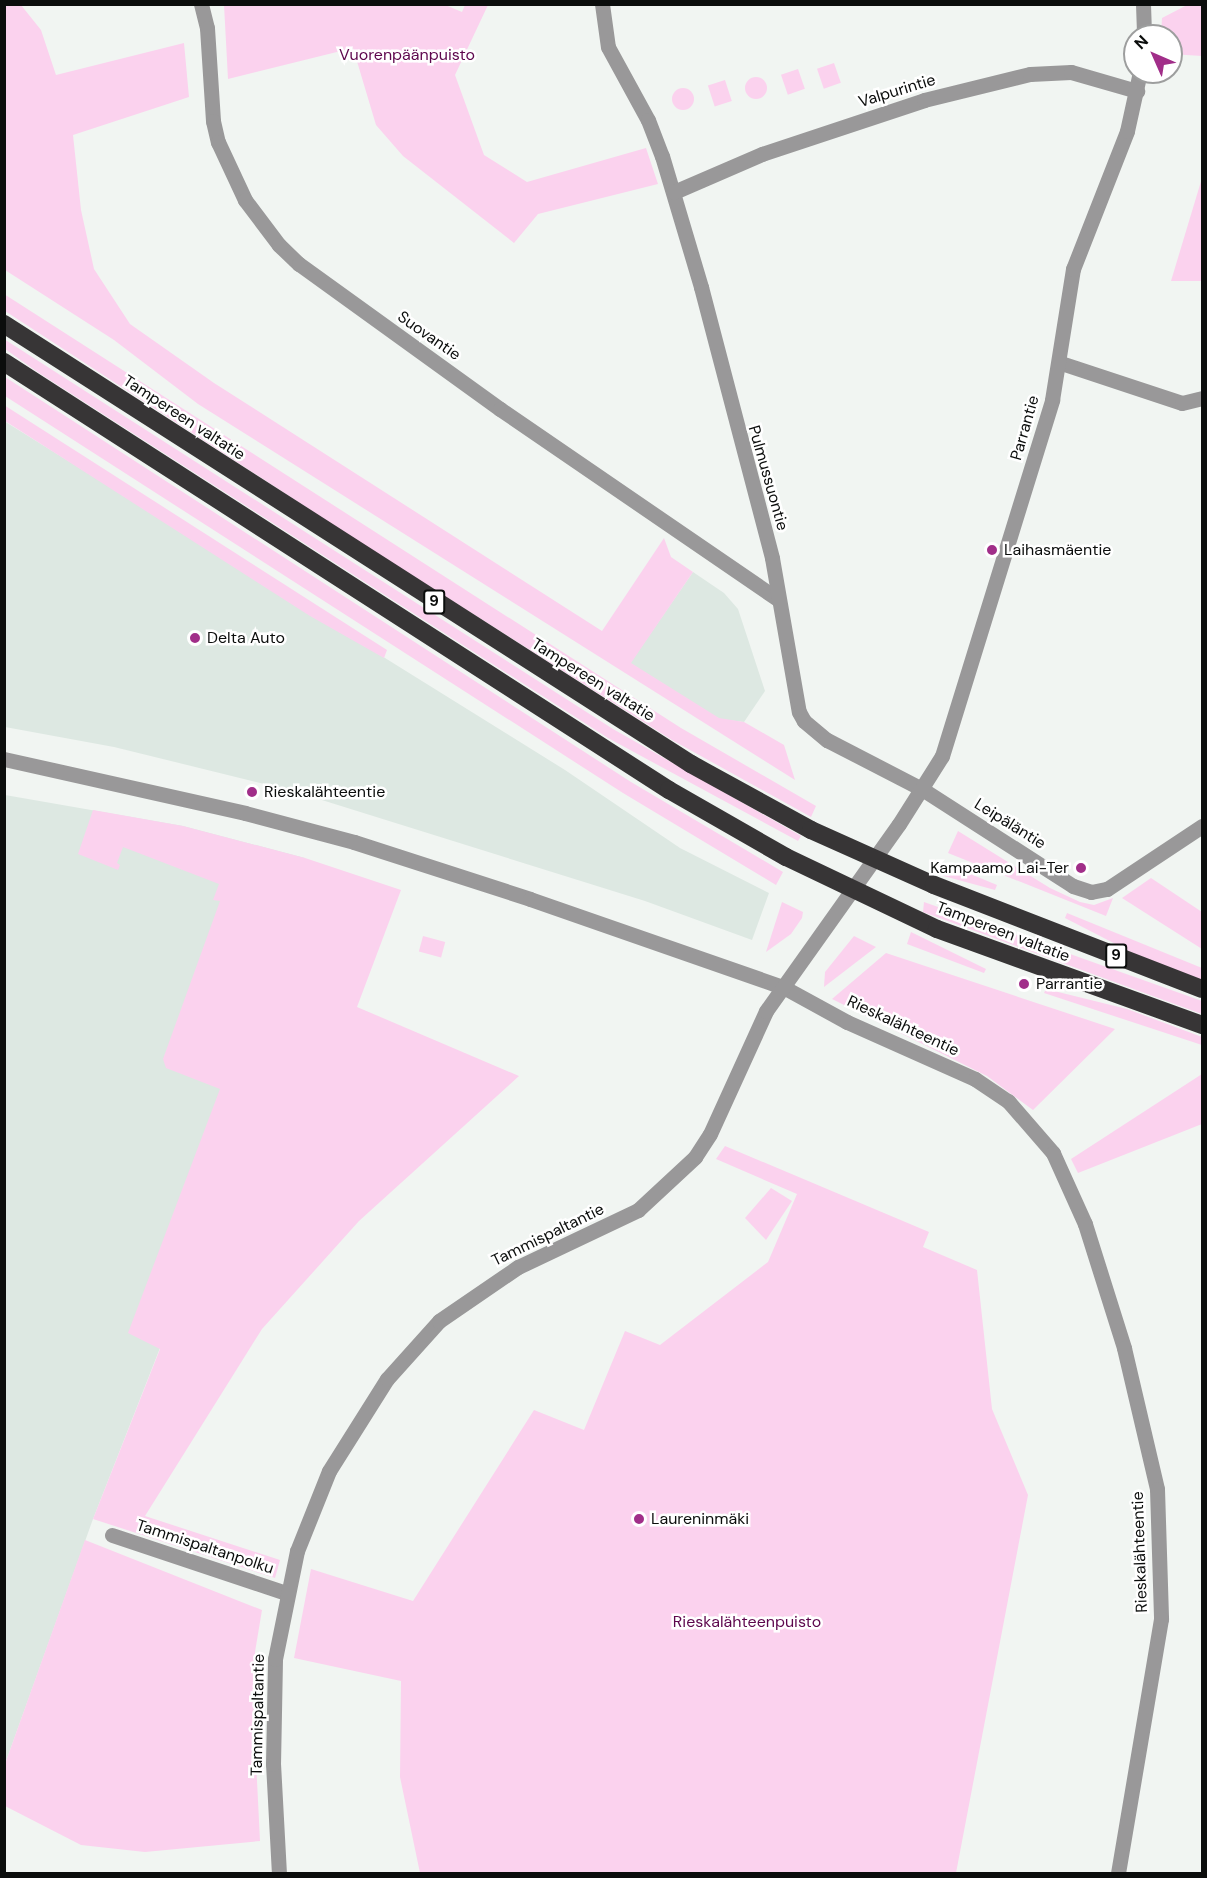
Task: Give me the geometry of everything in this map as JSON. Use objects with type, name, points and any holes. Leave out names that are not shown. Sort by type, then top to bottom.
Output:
[{"type":"highway","name":"Tampereen valtatie","points":[[4,324],[691,764],[811,830],[875,859],[987,907],[1203,989]]},
{"type":"highway","name":"Tampereen valtatie","points":[[4,362],[669,790],[786,857],[853,890],[972,943],[1203,1025]]},
{"type":"street","name":"Suovantie","points":[[201,4],[207,28],[213,121],[218,142],[245,200],[279,245],[471,388],[777,599]]},
{"type":"street","name":"Pulmussuontie","points":[[602,4],[608,47],[648,120],[674,192],[759,503],[799,712],[808,727],[922,789]]},
{"type":"street","points":[[1143,4],[1144,24]]},
{"type":"street","name":"Valpurintie","points":[[674,192],[795,143],[924,100],[1030,74],[1071,72],[1137,91]]},
{"type":"street","name":"Parrantie","points":[[922,789],[942,756],[964,693],[1060,363],[1073,269],[1120,150],[1138,84]]},
{"type":"street","points":[[1060,363],[1182,403],[1203,398]]},
{"type":"street","name":"Rieskalähteentie","points":[[4,759],[163,793],[354,842],[785,988],[847,1022],[975,1079],[1008,1101],[1053,1153],[1085,1224],[1124,1348],[1152,1460],[1161,1540],[1161,1619],[1118,1874]]},
{"type":"street","points":[[853,890],[922,789]]},
{"type":"street","name":"Leipäläntie","points":[[922,789],[1073,885],[1091,892],[1107,889],[1203,826]]},
{"type":"street","name":"Tammispaltantie","points":[[279,1874],[272,1695],[286,1593],[301,1541],[329,1471],[387,1379],[430,1330],[473,1295],[532,1260],[623,1219],[679,1175],[710,1134],[762,1018],[853,890]]},
{"type":"street","name":"Tammispaltanpolku","points":[[112,1535],[286,1593]]},
{"type":"shaded area","points":[[4,421],[565,770],[680,848],[769,893],[752,940],[645,901],[293,791],[114,747],[5,727]]},
{"type":"shaded area","points":[[693,572],[724,593],[738,609],[765,691],[744,722],[719,719],[630,663]]},
{"type":"shaded area","points":[[5,795],[183,826],[305,858],[160,1348],[93,1519],[5,1764]]},
{"type":"green space","name":"Vuorenpäänpuisto","points":[[443,4],[462,12],[465,5],[488,5],[455,75],[484,155],[527,182],[646,148],[658,184],[538,214],[514,243],[403,156],[376,125],[353,48],[228,79],[224,5]]},
{"type":"green space","points":[[1189,4],[1202,5],[1202,56],[1183,55],[1183,24],[1162,24],[1162,18]]},
{"type":"green space","points":[[4,5],[21,5],[41,30],[56,75],[184,43],[189,97],[73,135],[81,210],[94,269],[130,324],[214,383],[602,631],[664,538],[671,557],[693,572],[631,663],[719,718],[744,722],[784,745],[795,780],[198,404],[114,340],[5,270]]},
{"type":"green space","points":[[834,63],[841,83],[824,89],[817,69]]},
{"type":"green space","points":[[798,69],[805,89],[788,95],[781,75]]},
{"type":"green space","points":[[756,77],[764,80],[767,88],[764,96],[756,99],[748,96],[745,88],[748,80]]},
{"type":"green space","points":[[725,80],[732,101],[715,106],[708,86]]},
{"type":"green space","points":[[679,88],[687,88],[694,95],[694,103],[687,110],[679,110],[672,103],[672,95]]},
{"type":"green space","points":[[1202,178],[1202,281],[1171,281]]},
{"type":"green space","points":[[4,294],[681,728],[816,806],[811,817],[672,740],[369,548],[5,311]]},
{"type":"green space","points":[[4,339],[613,729],[801,836],[798,841],[608,738],[39,373],[5,349]]},
{"type":"green space","points":[[5,377],[631,782],[783,872],[776,885],[623,793],[5,396]]},
{"type":"green space","points":[[4,405],[387,650],[384,658],[310,616],[5,421]]},
{"type":"green space","points":[[93,810],[183,826],[305,858],[401,890],[357,1007],[519,1076],[359,1221],[262,1329],[145,1516],[280,1560],[275,1578],[93,1519],[160,1349],[128,1333],[220,1089],[166,1068],[163,1059],[220,901],[213,900],[219,884],[123,847],[117,863],[120,865],[118,870],[78,854]]},
{"type":"green space","points":[[958,831],[1050,888],[1080,902],[1094,905],[1113,898],[1106,916],[948,853]]},
{"type":"green space","points":[[944,863],[997,885],[995,890],[940,875]]},
{"type":"green space","points":[[1151,878],[1202,912],[1202,949],[1122,898]]},
{"type":"green space","points":[[782,902],[803,912],[802,918],[791,934],[766,952]]},
{"type":"green space","points":[[924,902],[1202,1001],[1202,1014],[923,912]]},
{"type":"green space","points":[[1067,913],[1202,968],[1202,980],[1135,954],[1065,918]]},
{"type":"green space","points":[[911,932],[986,969],[984,973],[907,944]]},
{"type":"green space","points":[[423,936],[445,942],[441,957],[419,951]]},
{"type":"green space","points":[[854,936],[876,947],[824,987],[825,972]]},
{"type":"green space","points":[[886,953],[1115,1029],[1033,1110],[987,1076],[832,999]]},
{"type":"green space","points":[[1046,989],[1127,1009],[1202,1037],[1202,1045],[1044,993]]},
{"type":"green space","points":[[1202,1074],[1202,1124],[1078,1173],[1071,1159]]},
{"type":"green space","name":"Rieskalähteenpuisto","points":[[725,1146],[929,1232],[923,1247],[977,1270],[992,1409],[1028,1495],[956,1873],[420,1873],[400,1777],[401,1681],[294,1658],[311,1569],[413,1601],[534,1410],[584,1430],[625,1331],[660,1345],[768,1262],[797,1194],[716,1159]]},
{"type":"green space","points":[[771,1188],[792,1201],[766,1240],[745,1218]]},
{"type":"green space","points":[[85,1540],[262,1610],[255,1652],[254,1720],[260,1841],[145,1852],[81,1845],[5,1806],[5,1764]]},
{"type":"place","name":"Laihasmäentie","points":[[992,550]]},
{"type":"place","name":"Delta Auto","points":[[195,638]]},
{"type":"place","name":"Rieskalähteentie","points":[[252,792]]},
{"type":"place","name":"Kampaamo Lai-Ter","points":[[1081,868]]},
{"type":"place","name":"Parrantie","points":[[1024,984]]},
{"type":"place","name":"Laureninmäki","points":[[639,1519]]}]
